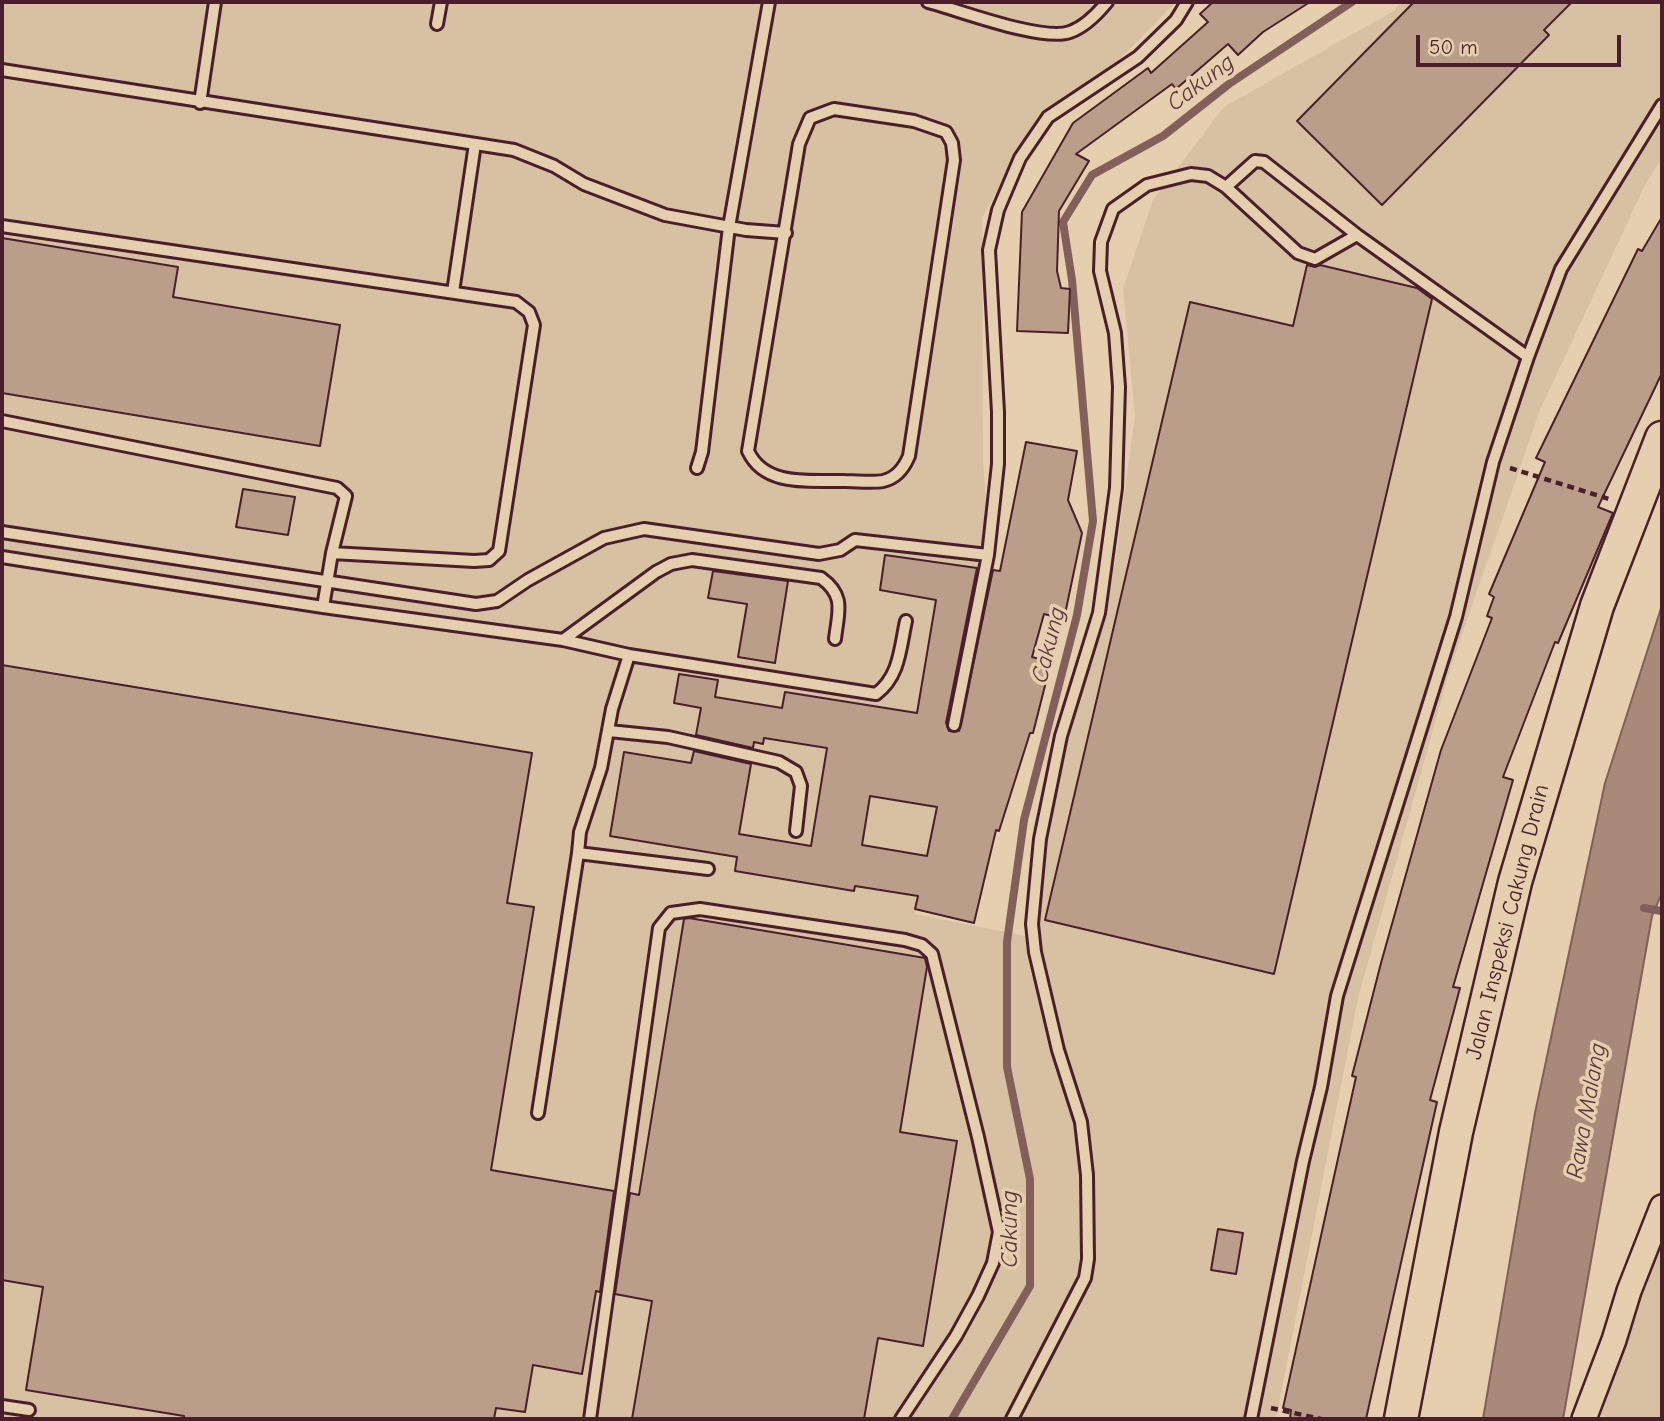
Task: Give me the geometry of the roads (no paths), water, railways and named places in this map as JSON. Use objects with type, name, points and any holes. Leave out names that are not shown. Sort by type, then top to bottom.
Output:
[{"type":"street","name":"Jalan Inspeksi Cakung Drain","points":[[1401,1419],[1456,1132],[1515,881],[1580,659],[1662,438]]},
{"type":"street","points":[[1584,1419],[1662,1207]]},
{"type":"lane","points":[[200,103],[215,2]]},
{"type":"lane","points":[[437,24],[441,2]]},
{"type":"lane","points":[[696,468],[702,452],[729,227],[769,2]]},
{"type":"lane","points":[[928,2],[1021,29],[1069,33],[1099,13],[1107,2]]},
{"type":"lane","points":[[954,724],[989,555],[999,447],[989,250],[993,226],[1005,189],[1029,142],[1048,117],[1138,57],[1176,20],[1187,2]]},
{"type":"lane","points":[[2,70],[524,154],[554,166],[584,184],[665,215],[729,227],[786,233]]},
{"type":"lane","points":[[1251,1419],[1303,1161],[1321,1087],[1337,996],[1455,617],[1493,462],[1561,269],[1662,105]]},
{"type":"lane","points":[[834,108],[914,121],[946,132],[952,143],[954,160],[909,456],[903,471],[884,481],[789,480],[769,473],[754,463],[748,451],[786,233],[799,144],[810,118],[834,108]]},
{"type":"lane","points":[[453,292],[475,144]]},
{"type":"lane","points":[[1226,187],[1255,161],[1264,162],[1357,235],[1528,357]]},
{"type":"lane","points":[[1012,1419],[1086,1278],[1088,1259],[1087,1175],[1081,1122],[1058,1050],[1035,952],[1032,924],[1040,839],[1061,736],[1099,613],[1116,488],[1119,387],[1115,333],[1100,271],[1101,242],[1113,209],[1147,185],[1191,174],[1208,176],[1226,187],[1307,258],[1315,259],[1357,235]]},
{"type":"lane","points":[[2,226],[516,302],[528,312],[534,325],[499,551],[489,560],[474,561],[332,553]]},
{"type":"lane","points":[[2,421],[337,488],[346,496],[332,553],[323,607]]},
{"type":"lane","points":[[2,532],[460,603],[498,601],[528,580],[604,538],[644,528],[819,554],[840,550],[855,540],[989,555]]},
{"type":"lane","points":[[2,557],[323,607],[563,640],[629,655],[876,694],[895,674],[906,621]]},
{"type":"lane","points":[[563,640],[656,572],[671,564],[692,560],[821,578],[834,587],[839,605],[835,639]]},
{"type":"lane","points":[[538,1112],[580,832],[601,768],[612,709],[629,655]]},
{"type":"lane","points":[[609,731],[668,737],[779,762],[796,772],[801,786],[796,831]]},
{"type":"lane","points":[[578,853],[708,869]]},
{"type":"lane","points":[[590,1419],[659,928],[671,913],[700,909],[905,940],[922,945],[932,954],[999,1232],[993,1263],[978,1296],[956,1336],[901,1419]]},
{"type":"lane","points":[[2,1406],[29,1410]]},
{"type":"water","name":"Rawa Malang","points":[[1662,605],[1662,893],[1652,916],[1563,1419],[1483,1419],[1535,1113],[1605,783]]},
{"type":"waterway","name":"Cakung","points":[[952,1419],[1030,1286],[1030,1179],[1007,1067],[1007,942],[1024,820],[1077,615],[1093,521],[1072,280],[1063,222],[1092,175],[1163,136],[1229,84],[1352,2]]},
{"type":"waterway","points":[[1644,908],[1662,911]]}]
